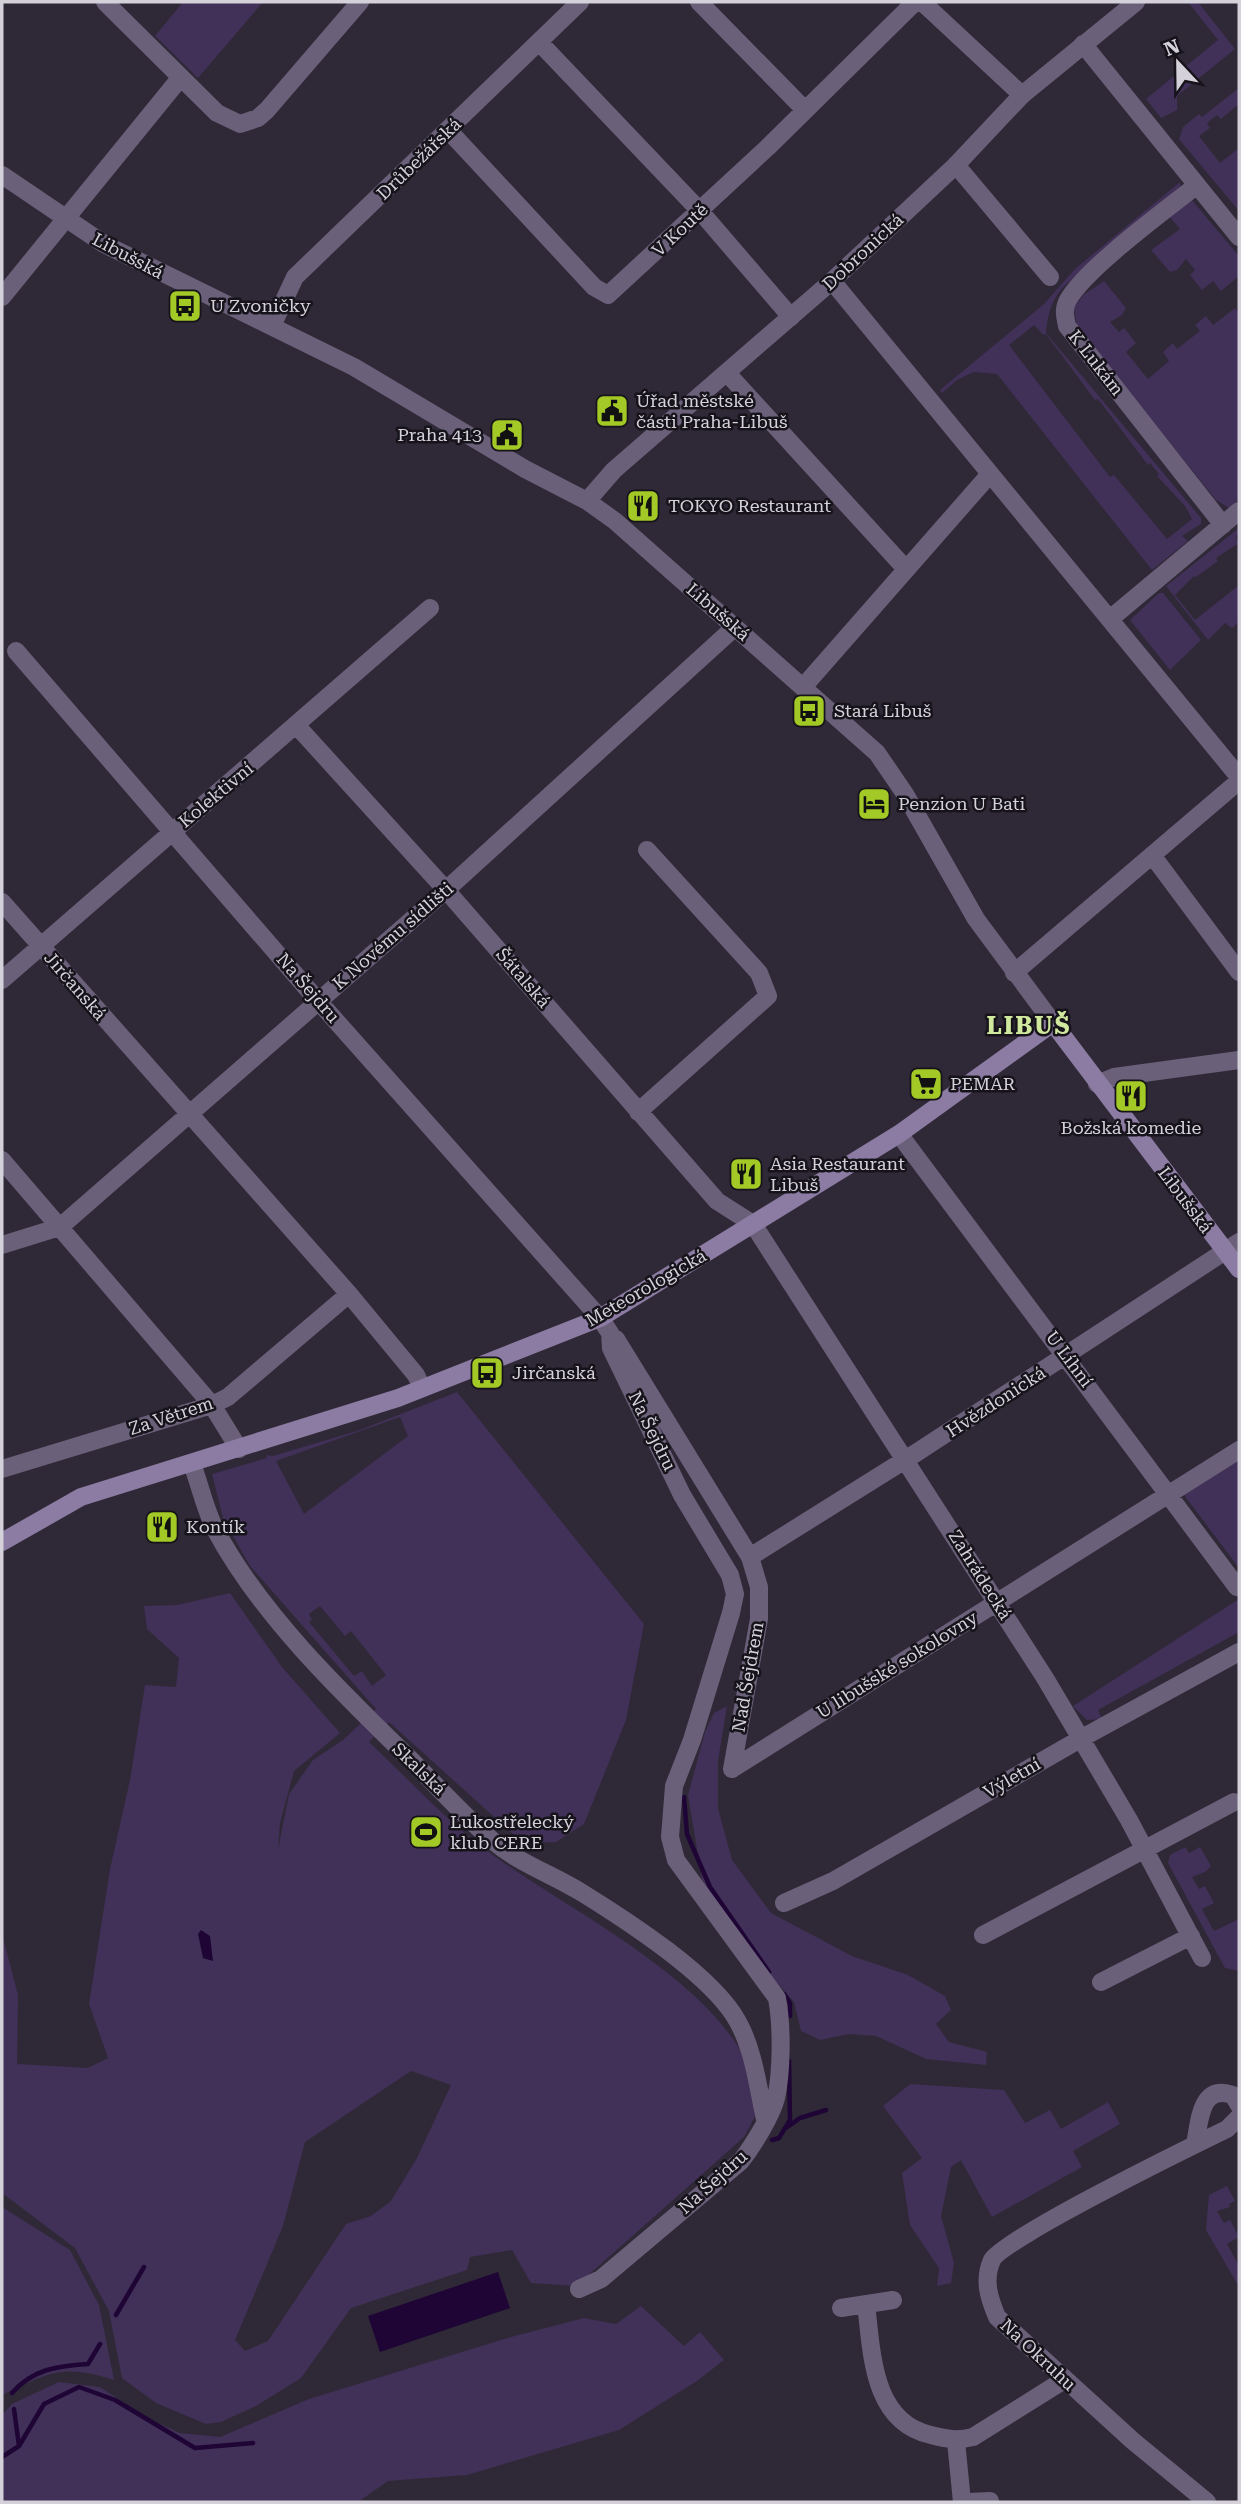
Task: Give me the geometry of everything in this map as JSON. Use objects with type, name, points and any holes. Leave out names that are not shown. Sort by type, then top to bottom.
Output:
[{"type":"main road","name":"Libušská","points":[[1053,1023],[1097,1084],[1232,1248],[1239,1269]]},
{"type":"main road","name":"Meteorologická","points":[[2,1542],[81,1497],[192,1464],[605,1325],[753,1224],[899,1133],[1053,1023]]},
{"type":"street","points":[[105,2],[217,113],[232,123],[247,122],[267,110],[360,2]]},
{"type":"street","name":"Drůbežářská","points":[[272,326],[295,277],[580,2]]},
{"type":"street","points":[[699,2],[805,110]]},
{"type":"street","name":"V Koutě","points":[[449,131],[594,287],[608,295],[701,211],[915,2]]},
{"type":"street","points":[[922,2],[1022,95]]},
{"type":"street","name":"Dobronická","points":[[587,501],[614,470],[832,281],[956,165],[1022,95],[1136,2]]},
{"type":"street","points":[[540,42],[701,211],[791,317]]},
{"type":"street","points":[[1083,44],[1239,237]]},
{"type":"street","points":[[2,297],[65,220],[76,202],[181,76]]},
{"type":"street","points":[[956,165],[1050,277]]},
{"type":"street","name":"Libušská","points":[[2,175],[65,220],[140,264],[354,367],[525,469],[587,501],[615,521],[877,753],[905,794],[976,919],[1053,1023]]},
{"type":"street","name":"K Lukám","points":[[1197,185],[1093,272],[1069,298],[1064,309],[1067,326],[1223,525]]},
{"type":"street","points":[[832,281],[1239,779],[1014,972]]},
{"type":"street","points":[[727,373],[905,568]]},
{"type":"street","points":[[804,686],[990,474]]},
{"type":"street","points":[[1110,619],[1239,511]]},
{"type":"street","name":"Kolektivní","points":[[2,980],[297,726],[429,608]]},
{"type":"street","name":"K Novému sídlišti","points":[[2,1245],[60,1227],[446,890],[735,627]]},
{"type":"street","name":"Na Šejdru","points":[[16,651],[318,1001],[605,1325],[611,1348],[682,1495],[730,1575],[735,1594],[692,1740],[674,1786],[670,1808],[670,1836],[676,1860],[777,1998],[781,2020],[776,2100],[765,2119],[758,2140],[741,2161],[601,2279],[579,2289]]},
{"type":"street","name":"Šátalská","points":[[297,726],[446,890],[717,1201],[753,1224]]},
{"type":"street","points":[[638,1112],[768,996],[759,973],[647,850]]},
{"type":"street","points":[[1152,855],[1239,972]]},
{"type":"street","name":"Jirčanská","points":[[2,902],[188,1116],[349,1294],[416,1375],[422,1388]]},
{"type":"street","points":[[1097,1084],[1114,1077],[1239,1060]]},
{"type":"street","name":"U Líhní","points":[[899,1133],[1237,1587]]},
{"type":"street","points":[[2,1160],[212,1405],[239,1448]]},
{"type":"street","name":"Zahrádecká","points":[[753,1224],[998,1602],[1082,1738],[1202,1958]]},
{"type":"street","name":"Hvězdonická","points":[[750,1557],[906,1460],[1232,1248]]},
{"type":"street","name":"Za Větrem","points":[[2,1469],[212,1405],[228,1397],[349,1294]]},
{"type":"street","name":"Nad Šejdrem","points":[[605,1325],[622,1344],[750,1557],[759,1587],[759,1619],[732,1769]]},
{"type":"street","name":"U libušské sokolovny","points":[[732,1769],[1239,1450]]},
{"type":"street","name":"Skalská","points":[[192,1464],[214,1527],[241,1570],[305,1653],[377,1727],[494,1841],[528,1866],[583,1893],[687,1967],[721,1998],[738,2023],[754,2070],[765,2119]]},
{"type":"street","name":"Výletní","points":[[784,1903],[833,1881],[1082,1738],[1239,1652]]},
{"type":"street","points":[[983,1935],[1234,1802]]},
{"type":"street","points":[[1101,1982],[1191,1936]]},
{"type":"street","points":[[1195,2144],[1205,2100],[1213,2093],[1223,2092],[1233,2095],[1239,2105]]},
{"type":"street","name":"Na Okruhu","points":[[1207,2502],[1064,2380],[997,2316],[988,2296],[988,2273],[993,2257],[1034,2230],[1227,2129],[1238,2122],[1239,2117]]},
{"type":"street","points":[[841,2308],[893,2300]]},
{"type":"street","points":[[866,2304],[872,2356],[885,2403],[897,2419],[914,2432],[956,2441],[974,2437],[1003,2422],[1064,2380]]},
{"type":"street","points":[[956,2441],[962,2502]]},
{"type":"street","points":[[970,2502],[990,2501]]},
{"type":"shaded area","points":[[183,2],[263,2],[198,78],[155,36]]},
{"type":"shaded area","points":[[1188,2],[1198,2],[1235,49],[1177,96],[1177,110],[1161,118],[1146,99],[1218,40]]},
{"type":"shaded area","points":[[1239,88],[1239,104],[1221,119],[1217,115],[1207,123],[1210,128],[1199,136],[1220,163],[1239,148],[1239,211],[1179,139],[1183,127],[1199,114],[1202,117]]},
{"type":"shaded area","points":[[1180,182],[1181,187],[1063,287],[1051,308],[1046,333],[1201,518],[1201,524],[1182,536],[1188,541],[1152,570],[997,374],[974,372],[957,380],[942,393],[940,390],[1044,304],[1075,269]],"holes":[[[1034,325],[1043,335],[1046,334],[1095,400],[1098,399],[1148,465],[1150,463],[1159,474],[1157,476],[1185,506],[1192,519],[1167,539],[1114,475],[1110,477],[1009,345]]]},
{"type":"shaded area","points":[[1190,198],[1239,256],[1239,276],[1221,291],[1213,281],[1202,290],[1190,275],[1195,270],[1186,259],[1177,270],[1170,272],[1151,250],[1180,229],[1169,216]]},
{"type":"shaded area","points":[[1104,281],[1126,308],[1122,315],[1110,322],[1119,332],[1124,328],[1136,343],[1126,352],[1148,379],[1169,361],[1163,352],[1173,343],[1177,349],[1200,331],[1195,325],[1206,316],[1213,325],[1235,308],[1239,313],[1239,499],[1229,508],[1216,500],[1077,327],[1074,308],[1083,295]]},
{"type":"shaded area","points":[[1239,528],[1236,539],[1239,543],[1216,558],[1218,561],[1194,576],[1175,595],[1195,620],[1239,585],[1239,622],[1232,628],[1225,623],[1208,640],[1166,586]]},
{"type":"shaded area","points":[[1159,593],[1163,593],[1201,640],[1170,670],[1130,620]]},
{"type":"shaded area","points":[[457,1392],[644,1624],[626,1720],[584,1824],[556,1842],[523,1843],[389,1722],[369,1742],[438,1809],[482,1847],[625,1942],[694,1996],[723,2026],[745,2058],[759,2109],[744,2137],[576,2286],[531,2283],[512,2250],[470,2257],[467,2270],[351,2308],[301,2378],[256,2406],[221,2422],[206,2424],[156,2403],[122,2378],[109,2311],[75,2248],[2,2193],[2,1934],[18,1995],[17,2064],[88,2068],[108,2058],[89,2004],[110,1869],[130,1780],[145,1685],[176,1687],[179,1658],[147,1629],[144,1606],[177,1605],[230,1593],[282,1667],[340,1733],[294,1771],[280,1823],[278,1850],[289,1794],[313,1760],[343,1740],[376,1709],[250,1566],[223,1518],[212,1474],[267,1458],[266,1455],[273,1456],[360,1430]],"holes":[[[400,1417],[408,1436],[304,1514],[276,1461]],[[320,1606],[345,1636],[351,1631],[386,1675],[372,1686],[362,1671],[354,1676],[309,1622],[312,1620],[309,1614]],[[411,2071],[451,2085],[417,2158],[391,2201],[371,2216],[346,2224],[268,2341],[245,2351],[235,2340],[283,2226],[305,2142]]]},
{"type":"shaded area","points":[[1239,1460],[1239,1568],[1184,1495]]},
{"type":"shaded area","points":[[1239,1599],[1239,1632],[1098,1710],[1102,1719],[1087,1720],[1073,1706]]},
{"type":"shaded area","points":[[727,1706],[718,1761],[718,1808],[732,1860],[771,1913],[852,1956],[908,1975],[945,1996],[951,2010],[936,2024],[949,2042],[987,2052],[986,2065],[926,2059],[876,2036],[849,2034],[820,2040],[801,2031],[794,2002],[706,1903],[688,1795],[705,1732],[714,1713]]},
{"type":"shaded area","points":[[1185,1847],[1189,1853],[1200,1847],[1211,1866],[1205,1872],[1192,1877],[1199,1889],[1205,1886],[1214,1903],[1202,1909],[1214,1931],[1239,1919],[1239,1971],[1225,1968],[1168,1863],[1170,1855]]},
{"type":"shaded area","points":[[201,1930],[210,1936],[213,1961],[203,1958],[198,1934]]},
{"type":"shaded area","points":[[910,2084],[1004,2090],[1025,2123],[1050,2110],[1061,2129],[1108,2102],[1120,2124],[1073,2151],[1082,2167],[992,2217],[961,2160],[951,2167],[941,2216],[954,2263],[951,2283],[937,2286],[939,2268],[910,2225],[902,2173],[922,2158],[883,2106]]},
{"type":"shaded area","points":[[1227,2186],[1235,2201],[1229,2204],[1230,2207],[1217,2211],[1224,2223],[1230,2220],[1239,2237],[1227,2244],[1239,2266],[1239,2287],[1206,2230],[1209,2195]]},
{"type":"shaded area","points":[[2,2207],[70,2250],[99,2305],[114,2380],[68,2371],[44,2376],[2,2395]]},
{"type":"shaded area","points":[[498,2272],[510,2308],[380,2352],[368,2316]]},
{"type":"shaded area","points":[[641,2306],[684,2346],[700,2332],[724,2360],[697,2381],[619,2430],[467,2475],[388,2481],[358,2502],[2,2502],[2,2415],[12,2404],[59,2382],[100,2387],[147,2418],[180,2433],[220,2437],[309,2399],[511,2337],[584,2318],[616,2324]]},
{"type":"waterway","points":[[684,1797],[687,1834],[710,1887],[769,1972]]},
{"type":"waterway","points":[[784,1994],[790,2003],[790,2016]]},
{"type":"waterway","points":[[772,2140],[779,2138],[790,2120],[789,2061]]},
{"type":"waterway","points":[[786,2128],[800,2118],[826,2110]]},
{"type":"waterway","points":[[116,2315],[144,2267]]},
{"type":"waterway","points":[[12,2393],[28,2379],[46,2370],[88,2364],[100,2344]]},
{"type":"waterway","points":[[2,2457],[19,2446],[44,2404],[79,2387],[115,2400],[195,2448],[253,2443]]},
{"type":"waterway","points":[[14,2409],[19,2446]]},
{"type":"place","name":"U Zvoničky","points":[[185,306]]},
{"type":"place","name":"Úřad městské části Praha-Libuš","points":[[612,411]]},
{"type":"place","name":"Praha 413","points":[[507,435]]},
{"type":"place","name":"TOKYO Restaurant","points":[[643,506]]},
{"type":"place","name":"Stará Libuš","points":[[809,711]]},
{"type":"place","name":"Penzion U Bati","points":[[874,804]]},
{"type":"place","name":"PEMAR","points":[[926,1084]]},
{"type":"place","name":"Božská komedie","points":[[1131,1096]]},
{"type":"place","name":"Asia Restaurant Libuš","points":[[746,1174]]},
{"type":"place","name":"Jirčanská","points":[[487,1373]]},
{"type":"place","name":"Kontík","points":[[162,1527]]},
{"type":"place","name":"Lukostřelecký klub CERE","points":[[426,1832]]},
{"type":"district","name":"LIBUŠ","points":[[1029,1026]]}]
